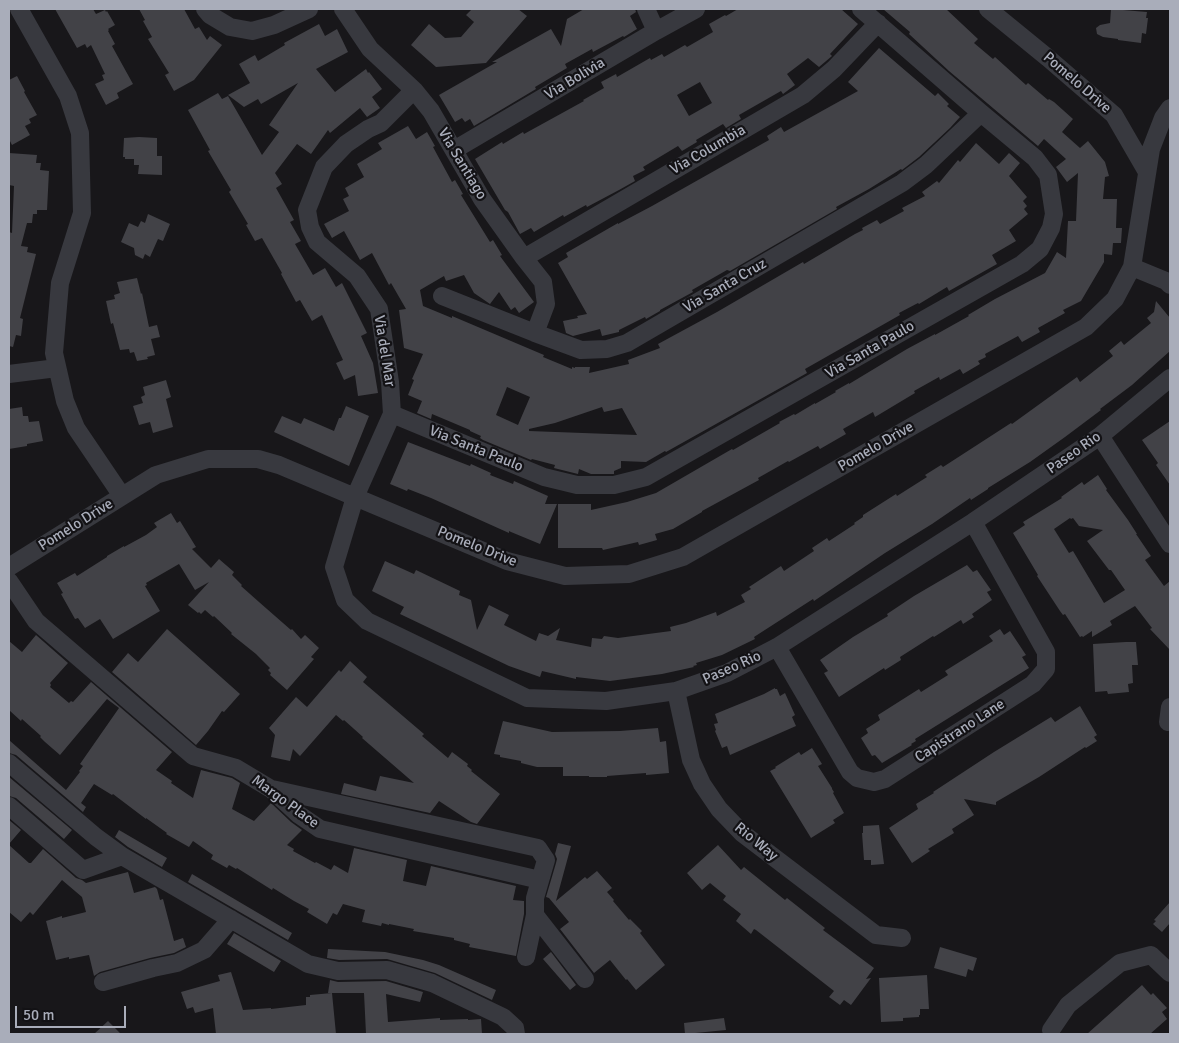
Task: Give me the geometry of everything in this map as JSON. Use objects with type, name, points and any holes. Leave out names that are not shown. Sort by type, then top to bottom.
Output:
[{"type":"street","points":[[18,9],[68,96],[80,133],[82,213],[60,284],[54,353],[57,368],[65,401],[76,428],[122,496]]},
{"type":"street","points":[[205,9],[210,15],[230,27],[252,31],[274,26],[309,9]]},
{"type":"street","name":"Via Santiago","points":[[343,9],[370,49],[414,90],[431,111],[482,199],[542,282],[546,304],[535,333]]},
{"type":"street","points":[[646,9],[656,31]]},
{"type":"street","name":"Via Bolivia","points":[[454,150],[696,9]]},
{"type":"street","name":"Via Santa Paulo","points":[[392,414],[544,477],[576,485],[614,486],[646,477],[1022,264],[1040,248],[1051,228],[1054,214],[1048,176],[1035,158],[981,114],[861,9]]},
{"type":"street","name":"Pomelo Drive","points":[[9,567],[156,476],[208,460],[258,459],[279,465],[506,561],[565,576],[629,574],[684,557],[1086,327],[1115,299],[1132,267],[1148,172],[1114,115],[988,9]]},
{"type":"street","name":"Via Columbia","points":[[524,258],[803,95],[834,69],[878,23]]},
{"type":"street","name":"Via del Mar","points":[[356,497],[392,414],[390,382],[378,309],[357,276],[317,242],[310,227],[308,210],[324,167],[346,144],[368,129],[381,124],[414,90]]},
{"type":"street","points":[[1148,172],[1151,149],[1163,118],[1170,108]]},
{"type":"street","name":"Via Santa Cruz","points":[[442,296],[581,350],[607,349],[627,343],[902,183],[926,165],[981,114]]},
{"type":"street","points":[[1132,267],[1170,284]]},
{"type":"street","points":[[9,374],[57,368]]},
{"type":"street","name":"Paseo Rio","points":[[356,497],[334,567],[345,600],[367,621],[527,698],[606,701],[676,691],[727,673],[777,647],[973,522],[1100,436],[1170,378]]},
{"type":"street","points":[[1100,436],[1170,544]]},
{"type":"street","name":"Capistrano Lane","points":[[777,647],[850,772],[858,778],[874,782],[885,780],[1033,684],[1046,669],[1046,652],[973,522]]},
{"type":"street","name":"Margo Place","points":[[9,581],[36,621],[193,756],[236,768],[271,789],[298,814],[320,830],[540,880]]},
{"type":"street","name":"Rio Way","points":[[676,691],[691,760],[702,784],[719,809],[742,833],[876,935],[902,938]]},
{"type":"street","points":[[9,763],[96,837],[122,856],[308,964],[338,970],[387,970],[432,983],[504,1017],[515,1028],[516,1034]]},
{"type":"street","points":[[271,789],[538,848],[546,860],[535,898],[535,916],[526,957]]},
{"type":"street","points":[[9,806],[83,870],[122,856]]},
{"type":"street","points":[[535,916],[585,979]]},
{"type":"street","points":[[103,982],[177,963],[204,950],[231,919]]},
{"type":"street","points":[[1051,1030],[1068,1005],[1120,964],[1151,955],[1170,973]]},
{"type":"building","points":[[55,9],[93,9],[96,14],[107,11],[115,25],[108,29],[115,44],[112,46],[133,84],[117,93],[119,98],[106,105],[95,84],[104,80],[102,75],[105,74],[91,45],[87,48],[85,44],[77,48]]},
{"type":"building","points":[[139,9],[184,9],[195,29],[199,27],[207,40],[210,36],[222,45],[194,80],[174,91],[165,75],[169,73],[148,39],[152,37]]},
{"type":"building","points":[[472,9],[518,9],[527,16],[486,63],[436,67],[411,45],[429,24],[445,38],[461,37],[474,22],[466,15]]},
{"type":"building","points":[[584,9],[635,9],[636,12],[630,16],[637,29],[593,52],[592,49],[565,64],[567,68],[474,126],[470,119],[465,122],[462,118],[455,122],[439,95],[497,62],[492,62],[551,29],[561,46],[567,19]]},
{"type":"building","points":[[738,9],[841,9],[858,24],[830,54],[832,56],[819,67],[808,58],[787,74],[795,85],[783,94],[781,91],[739,115],[741,119],[726,128],[723,124],[682,151],[678,146],[643,167],[645,170],[633,176],[635,181],[619,190],[587,207],[586,205],[564,217],[563,215],[534,232],[531,228],[520,234],[475,159],[502,142],[503,144],[523,132],[524,134],[584,101],[604,88],[601,82],[616,74],[617,77],[650,58],[651,60],[662,54],[664,57],[685,45],[687,47],[713,32],[709,24]],"holes":[[[700,82],[712,103],[689,116],[677,95]]]},
{"type":"building","points":[[883,9],[946,9],[978,39],[974,43],[993,59],[995,57],[1026,85],[1028,83],[1048,100],[1054,102],[1073,119],[1062,132],[1080,148],[1088,141],[1105,162],[1109,176],[1105,177],[1103,199],[1117,199],[1116,228],[1122,228],[1121,243],[1113,243],[1112,255],[1104,254],[1104,262],[1081,301],[1063,310],[1065,313],[1038,328],[1040,332],[1022,342],[1018,336],[985,354],[986,357],[978,361],[980,364],[963,374],[960,369],[940,380],[939,377],[875,417],[873,412],[843,429],[846,434],[820,449],[818,446],[788,461],[758,478],[759,480],[673,529],[655,534],[657,540],[639,545],[638,542],[603,550],[602,548],[558,548],[558,504],[591,504],[591,510],[656,493],[779,422],[836,392],[907,349],[969,316],[995,299],[1045,273],[1057,252],[1066,258],[1068,221],[1076,221],[1078,173],[1067,182],[1056,167],[1066,159],[1044,139],[1038,146],[949,71],[909,34],[910,32]]},
{"type":"building","points":[[1111,9],[1147,12],[1146,34],[1142,33],[1141,43],[1103,37],[1097,34],[1096,28],[1110,23]]},
{"type":"building","points":[[319,24],[325,36],[337,29],[348,52],[316,69],[335,92],[366,69],[382,89],[372,97],[380,108],[367,117],[360,108],[330,133],[328,130],[311,154],[297,144],[275,173],[282,184],[276,188],[294,220],[290,222],[301,241],[295,244],[313,275],[325,268],[336,287],[342,283],[367,333],[361,336],[373,363],[378,393],[358,396],[355,375],[344,380],[336,363],[343,360],[322,315],[312,321],[300,300],[296,302],[262,238],[255,241],[246,225],[248,224],[229,192],[231,190],[208,151],[210,150],[188,110],[218,93],[222,99],[228,96],[262,155],[279,132],[269,125],[298,83],[261,104],[258,99],[244,107],[228,95],[250,83],[239,64],[255,55],[258,61],[285,45],[284,43]]},
{"type":"building","points":[[879,48],[935,96],[938,93],[949,104],[947,106],[960,117],[919,157],[902,170],[836,207],[837,209],[730,271],[727,270],[692,290],[693,292],[646,319],[645,317],[619,330],[619,332],[602,336],[600,329],[573,336],[566,333],[563,321],[587,314],[558,263],[568,257],[566,253],[769,140],[767,136],[781,127],[784,132],[858,91],[848,82]]},
{"type":"building","points":[[17,76],[37,115],[29,119],[31,123],[25,126],[30,135],[12,145],[9,139],[9,80]]},
{"type":"building","points":[[408,126],[416,139],[427,132],[452,182],[455,180],[463,194],[461,195],[490,242],[493,240],[502,255],[500,256],[534,302],[519,313],[515,307],[511,310],[499,292],[490,304],[474,293],[464,275],[446,281],[444,276],[420,290],[423,306],[452,318],[452,316],[572,369],[572,367],[590,367],[589,373],[629,364],[628,360],[660,348],[658,344],[803,262],[804,264],[863,230],[862,228],[877,220],[880,224],[904,211],[902,208],[925,196],[922,192],[937,181],[939,183],[958,160],[960,162],[976,143],[999,164],[1009,153],[1020,163],[1009,176],[1027,197],[1023,201],[1027,206],[1024,209],[1028,214],[1009,230],[1016,241],[992,255],[997,264],[949,291],[947,287],[919,304],[899,313],[900,315],[805,369],[807,373],[666,452],[646,462],[621,461],[621,468],[614,471],[614,474],[591,474],[579,469],[578,474],[554,468],[555,465],[531,460],[483,440],[480,438],[481,436],[470,430],[432,414],[431,419],[417,413],[422,401],[408,395],[414,380],[412,379],[423,354],[404,348],[399,310],[406,309],[391,283],[389,285],[372,253],[360,260],[344,231],[332,238],[324,224],[349,211],[343,199],[349,196],[345,188],[364,177],[357,164],[382,149],[378,143]],"holes":[[[507,387],[530,397],[518,425],[496,415]],[[602,407],[604,412],[622,408],[637,435],[529,431],[529,429],[555,423]]]},
{"type":"building","points":[[124,138],[157,138],[157,156],[162,156],[162,175],[138,174],[139,165],[134,165],[134,159],[125,159],[123,157]]},
{"type":"building","points":[[9,153],[37,155],[36,163],[41,163],[40,170],[49,171],[47,210],[37,210],[37,214],[33,214],[32,223],[27,223],[21,246],[28,247],[27,252],[36,254],[20,318],[23,319],[21,336],[16,335],[13,347],[9,346],[9,232],[12,233],[14,186],[9,185]]},
{"type":"building","points":[[148,214],[170,224],[163,241],[158,239],[150,257],[145,254],[143,259],[135,255],[134,248],[121,242],[129,223],[138,227],[141,221],[145,223]]},
{"type":"building","points":[[137,278],[149,327],[157,325],[160,337],[151,339],[155,355],[147,357],[148,359],[137,361],[134,352],[130,353],[129,349],[120,350],[113,323],[111,324],[106,301],[115,299],[114,295],[120,293],[117,282]]},
{"type":"building","points":[[1156,301],[1170,318],[1170,351],[1101,410],[1030,462],[971,500],[970,498],[814,601],[813,599],[754,637],[755,639],[722,655],[696,663],[697,665],[694,667],[662,674],[610,681],[576,677],[576,679],[542,671],[540,677],[509,666],[400,614],[404,607],[372,591],[385,561],[414,574],[416,570],[460,591],[459,595],[471,600],[477,630],[489,605],[509,615],[504,625],[536,641],[539,633],[548,636],[560,628],[556,640],[591,647],[592,638],[602,639],[604,636],[618,638],[671,631],[670,627],[716,612],[717,616],[745,602],[741,595],[751,589],[749,587],[781,566],[784,571],[814,551],[812,548],[827,538],[829,541],[855,524],[863,515],[927,477],[925,475],[941,465],[943,467],[1012,424],[1077,377],[1080,382],[1113,356],[1109,351],[1121,341],[1124,345],[1151,323],[1147,318],[1154,312]]},
{"type":"building","points":[[166,380],[171,397],[166,399],[173,427],[153,433],[150,422],[139,425],[133,406],[143,403],[141,397],[145,395],[143,387]]},
{"type":"building","points":[[346,406],[369,416],[349,466],[274,432],[282,416],[301,424],[304,418],[334,431]]},
{"type":"building","points":[[22,407],[23,416],[28,416],[29,422],[39,421],[43,441],[9,449],[9,409]]},
{"type":"building","points":[[1170,421],[1170,485],[1142,440]]},
{"type":"building","points":[[408,442],[470,466],[471,464],[491,473],[490,475],[513,484],[514,481],[548,496],[545,504],[557,504],[540,544],[509,531],[509,533],[431,498],[390,484]]},
{"type":"building","points":[[1098,475],[1106,490],[1151,556],[1145,560],[1164,586],[1170,581],[1170,650],[1150,629],[1152,628],[1135,606],[1110,621],[1112,625],[1092,637],[1092,631],[1080,637],[1037,576],[1013,533],[1025,525],[1023,522],[1062,498],[1082,482],[1084,485]],"holes":[[[1073,518],[1079,526],[1103,530],[1087,541],[1125,590],[1104,603],[1073,551],[1069,553],[1054,529]]]},
{"type":"building","points":[[171,513],[177,523],[180,521],[196,547],[192,549],[211,568],[219,559],[234,572],[232,575],[241,586],[292,629],[301,639],[305,635],[319,648],[311,657],[314,659],[287,690],[270,675],[271,673],[268,670],[270,668],[231,634],[214,616],[205,610],[201,614],[198,613],[188,605],[209,582],[195,590],[179,564],[146,583],[147,585],[145,586],[160,611],[113,639],[100,619],[85,628],[78,618],[75,619],[57,583],[75,573],[77,576],[107,556],[146,535],[157,527],[154,523]]},
{"type":"building","points":[[967,565],[973,572],[977,570],[991,590],[987,592],[992,600],[972,614],[974,617],[963,624],[961,620],[933,636],[900,657],[901,660],[885,670],[884,668],[839,697],[824,673],[828,671],[820,660],[888,616],[887,614],[914,596]]},
{"type":"building","points":[[167,629],[240,694],[224,712],[222,711],[196,745],[112,672],[128,653],[138,662]]},
{"type":"building","points":[[1000,629],[1004,635],[1010,631],[1026,655],[1022,657],[1029,668],[915,739],[916,741],[912,745],[882,763],[875,755],[872,756],[861,738],[868,733],[866,729],[880,720],[878,715],[919,689],[921,692],[948,675],[945,671],[993,641],[989,636]]},
{"type":"building","points":[[36,635],[68,663],[50,683],[50,687],[69,703],[73,702],[91,682],[172,752],[156,770],[172,781],[171,783],[193,798],[201,770],[232,778],[240,783],[232,809],[254,821],[271,803],[302,830],[287,845],[294,849],[293,851],[315,863],[331,870],[334,865],[348,873],[354,848],[407,860],[403,881],[426,886],[431,866],[516,886],[513,900],[524,901],[524,914],[516,956],[469,947],[470,944],[454,940],[454,938],[413,931],[414,929],[382,923],[381,926],[362,922],[365,910],[343,904],[337,915],[333,913],[327,924],[307,912],[309,909],[273,888],[272,890],[237,868],[229,865],[227,868],[211,859],[213,855],[193,841],[189,847],[166,834],[113,794],[94,784],[81,803],[86,807],[83,812],[16,755],[9,753],[9,740],[66,790],[80,772],[83,766],[80,764],[119,708],[107,699],[60,755],[22,719],[21,721],[9,710],[9,641],[22,652]]},
{"type":"building","points":[[1136,642],[1138,665],[1132,665],[1133,683],[1128,684],[1129,692],[1108,694],[1107,691],[1095,692],[1093,644]]},
{"type":"building","points":[[350,661],[367,677],[363,682],[424,734],[422,736],[448,758],[452,752],[468,764],[467,766],[471,771],[500,794],[477,824],[439,801],[430,813],[341,794],[344,783],[376,791],[380,776],[414,783],[336,715],[300,756],[293,749],[290,761],[271,757],[275,735],[269,728],[296,697],[307,707],[339,670],[341,672]]},
{"type":"building","points":[[775,688],[780,696],[785,693],[795,715],[792,717],[796,726],[730,755],[727,746],[722,748],[715,731],[714,724],[718,723],[715,714]]},
{"type":"building","points":[[1080,706],[1097,735],[1094,737],[1097,741],[996,802],[996,805],[964,799],[974,815],[952,829],[954,833],[928,849],[930,851],[912,863],[889,828],[918,809],[916,804],[994,752],[1051,717],[1055,722]]},
{"type":"building","points":[[503,721],[552,732],[620,731],[658,728],[660,742],[666,741],[669,773],[607,777],[563,776],[563,767],[537,767],[521,763],[521,761],[500,757],[500,755],[494,754]]},
{"type":"building","points":[[812,748],[822,764],[818,766],[832,788],[844,813],[833,820],[835,823],[811,838],[770,771],[799,752],[801,755]]},
{"type":"building","points":[[9,777],[72,830],[64,839],[16,798],[9,796]]},
{"type":"building","points":[[9,820],[21,830],[9,844]]},
{"type":"building","points":[[879,825],[884,864],[871,865],[871,860],[864,860],[863,826]]},
{"type":"building","points":[[119,830],[167,858],[162,867],[115,837]]},
{"type":"building","points":[[558,843],[571,846],[556,901],[585,877],[587,879],[597,871],[612,888],[607,892],[613,901],[629,920],[642,931],[640,933],[665,965],[636,990],[610,960],[594,973],[560,929],[569,922],[549,898],[546,897],[557,859],[555,854]]},
{"type":"building","points":[[9,845],[29,863],[43,849],[76,878],[86,883],[128,872],[134,893],[155,887],[160,900],[163,899],[174,941],[183,938],[186,947],[174,953],[100,972],[94,976],[89,955],[56,960],[46,921],[86,912],[82,897],[62,880],[33,915],[30,912],[21,922],[9,912]]},
{"type":"building","points":[[718,845],[741,870],[744,867],[785,900],[787,898],[825,928],[823,930],[874,968],[866,979],[871,978],[851,1005],[844,1000],[840,1005],[829,997],[834,991],[756,930],[754,929],[751,934],[736,921],[741,914],[723,900],[726,896],[710,883],[702,890],[687,873]]},
{"type":"building","points":[[192,874],[292,933],[288,940],[188,882]]},
{"type":"building","points":[[1170,902],[1170,923],[1162,932],[1153,924],[1156,921],[1154,920]]},
{"type":"building","points":[[234,933],[281,961],[274,972],[227,944]]},
{"type":"building","points":[[940,947],[977,958],[973,971],[968,969],[966,977],[934,968]]},
{"type":"building","points":[[328,949],[385,952],[423,960],[496,990],[492,1000],[435,973],[387,959],[339,960],[327,958]]},
{"type":"building","points":[[551,952],[576,985],[570,990],[543,959]]},
{"type":"building","points":[[231,972],[243,1010],[306,1005],[306,997],[310,997],[310,995],[332,993],[336,1034],[216,1034],[213,1008],[195,1013],[193,1007],[187,1009],[181,992],[220,981],[218,975]]},
{"type":"building","points":[[927,975],[929,1009],[920,1009],[919,1017],[903,1018],[903,1021],[881,1022],[879,978]]},
{"type":"building","points":[[330,980],[338,982],[386,981],[423,992],[420,1002],[386,994],[388,1022],[440,1018],[440,1020],[481,1019],[482,1034],[366,1034],[364,993],[328,993]]},
{"type":"building","points":[[1142,985],[1151,995],[1153,993],[1167,1008],[1162,1012],[1167,1019],[1150,1034],[1087,1034]]},
{"type":"building","points":[[724,1018],[726,1030],[685,1034],[684,1023]]},
{"type":"building","points":[[108,1021],[121,1034],[94,1034]]}]
